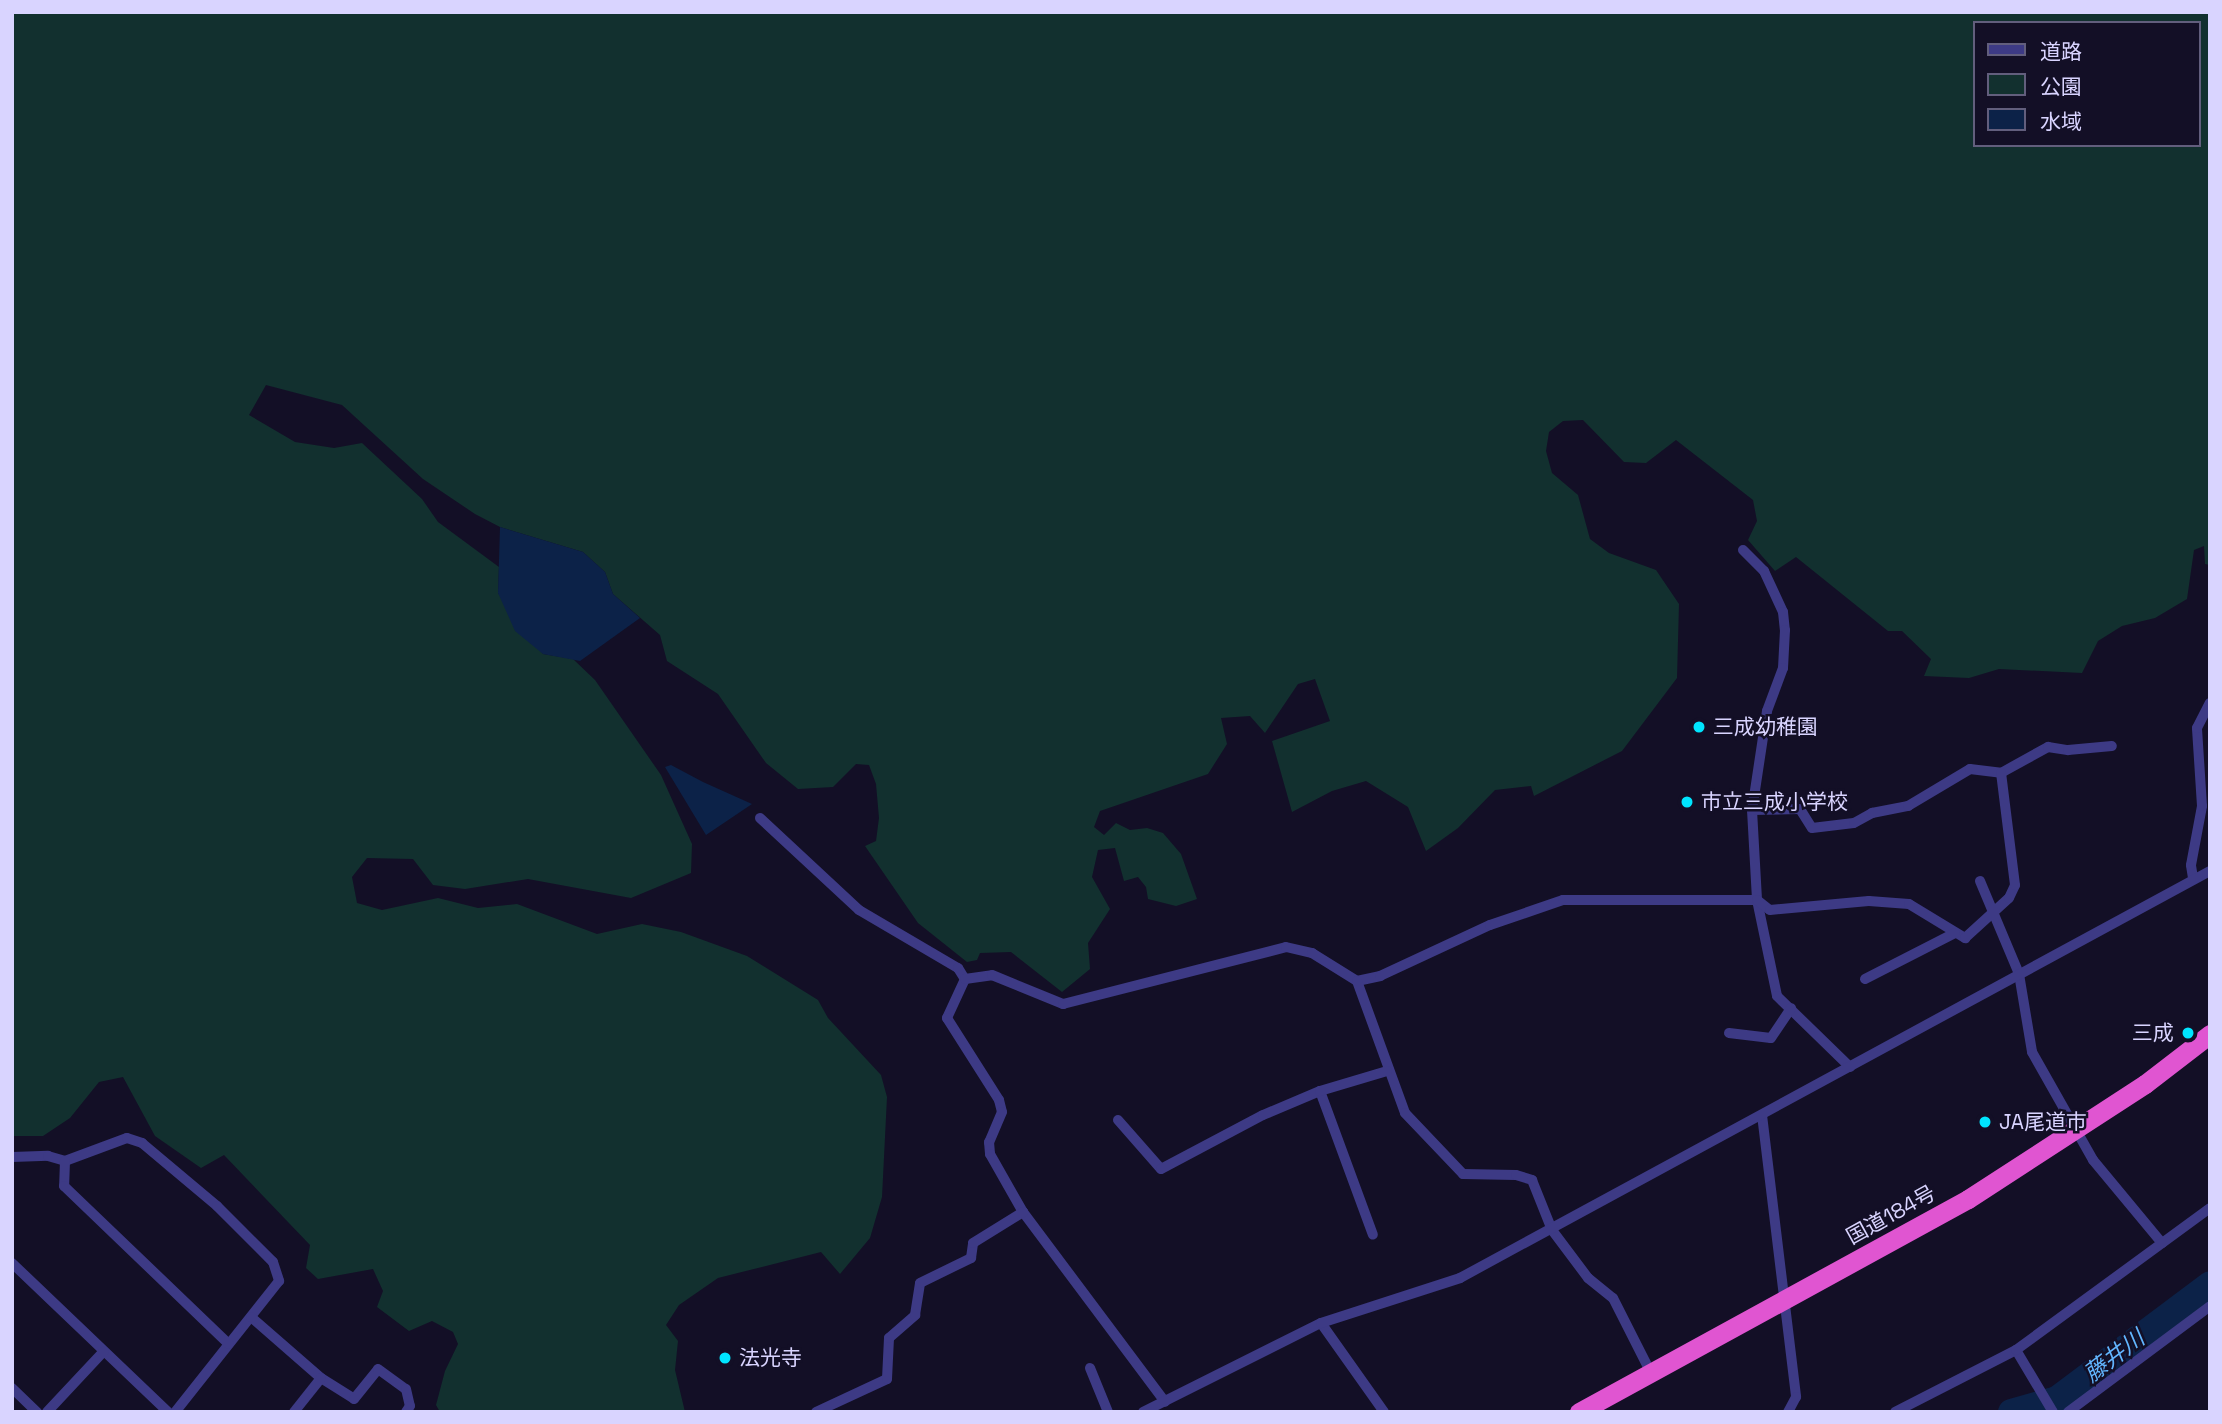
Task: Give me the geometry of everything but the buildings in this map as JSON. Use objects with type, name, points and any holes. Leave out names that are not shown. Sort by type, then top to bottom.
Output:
[{"type":"highway","name":"国道184号","points":[[1579,1412],[1968,1199],[2075,1130],[2210,1034]]},
{"type":"street","points":[[1742,550],[1764,571],[1783,612],[1785,630],[1783,668],[1767,711],[1752,810],[1757,900],[1777,996],[1850,1067]]},
{"type":"street","points":[[2193,878],[2206,766],[2197,728],[2210,703]]},
{"type":"street","points":[[1752,810],[1800,809],[1812,828],[1854,823],[1872,813],[1908,806],[1970,769],[2001,773],[2048,747],[2068,750],[2112,746]]},
{"type":"street","points":[[1357,981],[1380,976],[1490,925],[1563,900],[1757,900],[1770,910],[1869,901],[1909,904],[1965,938],[2009,898],[2016,869],[2004,816],[2001,773]]},
{"type":"street","points":[[760,818],[859,910],[958,968],[965,979]]},
{"type":"street","points":[[1143,1412],[1321,1322],[1460,1278],[2210,871]]},
{"type":"street","points":[[1980,881],[2019,974],[2032,1052],[2093,1160],[2162,1243]]},
{"type":"street","points":[[1865,979],[1955,933]]},
{"type":"street","points":[[965,979],[992,975],[1063,1004],[1286,947],[1312,953],[1357,981],[1382,1044],[1387,1071],[1405,1113],[1433,1138],[1451,1166],[1463,1174],[1516,1175],[1532,1180],[1552,1230],[1588,1278],[1613,1298],[1651,1373]]},
{"type":"street","points":[[965,979],[947,1018],[999,1100],[1002,1112],[989,1142],[990,1154],[1023,1212],[1165,1402]]},
{"type":"street","points":[[1729,1032],[1771,1038],[1791,1007]]},
{"type":"street","points":[[1118,1120],[1161,1169],[1263,1115],[1320,1091],[1387,1071]]},
{"type":"street","points":[[1320,1091],[1373,1235]]},
{"type":"street","points":[[1762,1115],[1787,1300],[1796,1397],[1788,1412]]},
{"type":"street","points":[[12,1157],[48,1156],[65,1161],[127,1138],[142,1143],[217,1206],[273,1262],[279,1281],[175,1412]]},
{"type":"street","points":[[65,1161],[64,1186],[229,1344]]},
{"type":"street","points":[[1895,1412],[2016,1350],[2210,1208]]},
{"type":"street","points":[[816,1412],[887,1379],[889,1338],[915,1315],[920,1283],[971,1258],[973,1244],[1023,1212]]},
{"type":"street","points":[[12,1263],[168,1412]]},
{"type":"street","points":[[2068,1412],[2210,1306]]},
{"type":"street","points":[[251,1317],[321,1378],[354,1399],[378,1369],[406,1390],[410,1406],[406,1412]]},
{"type":"street","points":[[1321,1322],[1384,1412]]},
{"type":"street","points":[[2016,1350],[2053,1412]]},
{"type":"street","points":[[47,1412],[104,1351]]},
{"type":"street","points":[[1090,1368],[1108,1412]]},
{"type":"street","points":[[294,1412],[321,1378]]},
{"type":"street","points":[[12,1388],[37,1412]]},
{"type":"green space","points":[[12,12],[2210,12],[2210,565],[2205,564],[2204,546],[2194,550],[2187,599],[2155,618],[2122,626],[2098,641],[2082,673],[1999,669],[1969,678],[1924,676],[1931,659],[1902,631],[1888,631],[1796,557],[1775,571],[1748,540],[1757,521],[1753,500],[1676,440],[1646,463],[1624,462],[1583,420],[1563,421],[1549,432],[1546,451],[1552,473],[1578,495],[1590,539],[1609,553],[1656,570],[1679,604],[1677,678],[1622,751],[1534,796],[1531,786],[1495,790],[1458,828],[1426,851],[1408,807],[1366,781],[1332,791],[1292,812],[1272,741],[1330,721],[1315,679],[1298,684],[1265,733],[1250,716],[1221,718],[1227,744],[1208,774],[1100,811],[1094,827],[1104,835],[1116,823],[1130,830],[1147,828],[1163,833],[1181,854],[1197,899],[1176,906],[1148,899],[1146,887],[1138,877],[1124,881],[1115,848],[1098,850],[1092,877],[1110,909],[1088,943],[1090,969],[1062,992],[1011,952],[980,953],[977,960],[967,962],[918,923],[865,846],[876,841],[879,818],[876,784],[869,765],[856,764],[833,787],[798,789],[766,763],[718,694],[667,661],[660,635],[613,594],[605,572],[583,552],[500,527],[475,514],[423,479],[342,405],[266,385],[249,415],[295,442],[334,448],[362,443],[422,499],[438,522],[499,567],[498,593],[543,654],[573,659],[595,680],[661,775],[692,844],[691,873],[631,898],[528,879],[465,889],[433,885],[413,859],[367,858],[352,877],[357,903],[382,910],[438,898],[478,908],[517,904],[597,934],[642,924],[681,932],[747,956],[818,1000],[828,1018],[881,1075],[887,1097],[882,1197],[870,1238],[840,1274],[821,1252],[718,1278],[679,1305],[666,1325],[678,1341],[675,1370],[685,1412],[440,1412],[436,1405],[445,1371],[458,1344],[453,1332],[432,1321],[409,1331],[377,1307],[383,1291],[373,1269],[318,1279],[306,1268],[310,1245],[224,1155],[201,1168],[155,1136],[123,1077],[99,1082],[70,1118],[43,1136],[12,1136]]},
{"type":"water","points":[[500,527],[583,552],[605,572],[613,594],[640,618],[580,661],[543,654],[515,631],[498,593]]},
{"type":"water","points":[[671,765],[752,804],[706,835],[665,767]]},
{"type":"waterway","name":"藤井川","points":[[2011,1412],[2057,1399],[2210,1284]]},
{"type":"place","name":"三成幼稚園","points":[[1699,727]]},
{"type":"place","name":"市立三成小学校","points":[[1687,802]]},
{"type":"place","name":"三成","points":[[2188,1033]]},
{"type":"place","name":"JA尾道市","points":[[1985,1122]]},
{"type":"place","name":"法光寺","points":[[725,1358]]}]
